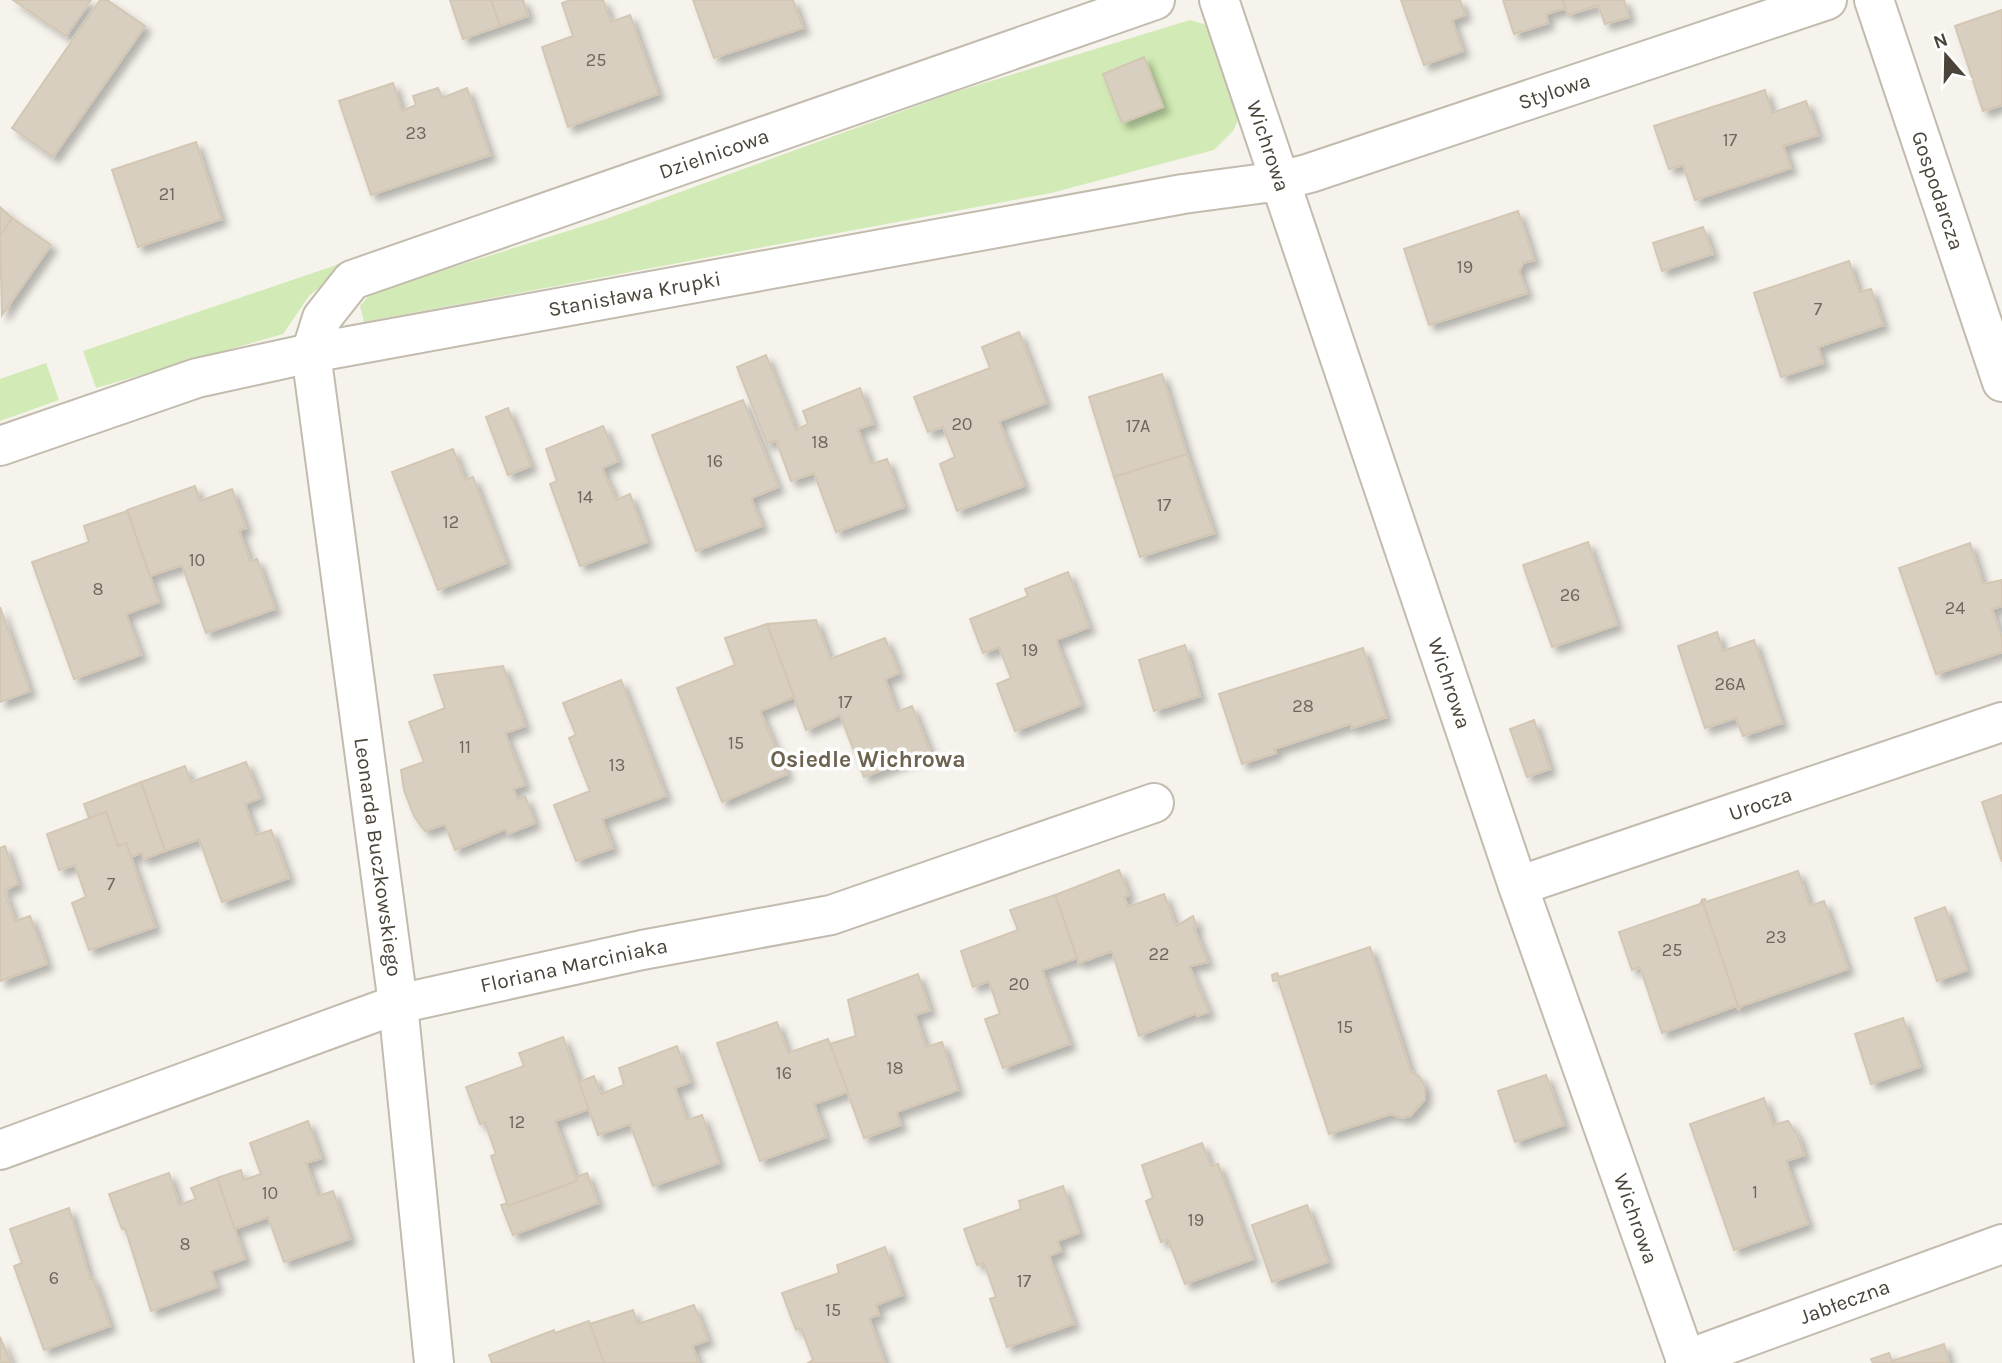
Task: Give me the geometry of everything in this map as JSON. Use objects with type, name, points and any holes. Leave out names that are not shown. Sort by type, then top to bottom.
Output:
[{"type":"street","name":"Dzielnicowa","points":[[311,353],[322,318],[352,279],[1155,0]]},
{"type":"street","name":"Wichrowa","points":[[1219,0],[1518,886],[1686,1362]]},
{"type":"street","name":"Stylowa","points":[[1280,181],[1827,0]]},
{"type":"street","name":"Gospodarcza","points":[[1874,0],[2002,382]]},
{"type":"street","name":"Stanisława Krupki","points":[[0,446],[197,379],[311,353],[1183,194],[1280,181]]},
{"type":"street","name":"Leonarda Buczkowskiego","points":[[311,353],[398,1004],[434,1363]]},
{"type":"street","name":"Urocza","points":[[1518,886],[2002,722]]},
{"type":"street","name":"Floriana Marciniaka","points":[[0,1150],[398,1004],[642,950],[831,915],[1154,803]]},
{"type":"street","name":"Jabłeczna","points":[[1686,1362],[2002,1244]]},
{"type":"green space","points":[[1190,20],[1204,24],[1214,37],[1241,114],[1233,131],[1214,150],[1051,193],[364,322],[360,306],[371,293],[606,219],[952,93]]},
{"type":"green space","points":[[354,259],[309,296],[283,334],[96,388],[83,351]]},
{"type":"green space","points":[[46,363],[59,400],[0,421],[0,379]]},
{"type":"building","points":[[13,0],[91,0],[66,36]]},
{"type":"building","points":[[100,0],[107,0],[145,26],[53,157],[12,128]]},
{"type":"building","points":[[450,0],[491,0],[500,26],[463,39]]},
{"type":"building","points":[[491,0],[523,0],[528,16],[500,26]]},
{"type":"building","points":[[570,0],[603,0],[611,22],[630,15],[658,94],[568,127],[542,47],[573,36],[562,3]]},
{"type":"building","points":[[693,0],[793,0],[803,28],[714,58]]},
{"type":"building","points":[[1401,0],[1460,0],[1465,15],[1452,20],[1463,51],[1424,65]]},
{"type":"building","points":[[1503,0],[1563,0],[1565,8],[1546,14],[1548,23],[1514,34]]},
{"type":"building","points":[[1563,0],[1624,0],[1629,17],[1605,24],[1598,5],[1568,15]]},
{"type":"building","points":[[2002,10],[2002,105],[1983,111],[1955,26]]},
{"type":"building","points":[[1144,57],[1163,107],[1122,123],[1103,74]]},
{"type":"building","points":[[393,83],[402,111],[416,105],[413,96],[438,88],[442,98],[467,88],[490,155],[371,195],[339,101]]},
{"type":"building","points":[[1765,90],[1772,113],[1806,101],[1818,135],[1783,146],[1791,168],[1695,200],[1683,165],[1669,169],[1654,126]]},
{"type":"building","points":[[196,142],[221,219],[138,247],[112,170]]},
{"type":"building","points":[[0,207],[12,218],[0,236]]},
{"type":"building","points":[[1518,211],[1534,260],[1523,263],[1519,271],[1527,293],[1429,325],[1404,249]]},
{"type":"building","points":[[12,218],[51,245],[2,315],[0,236]]},
{"type":"building","points":[[1703,227],[1713,254],[1662,271],[1653,243]]},
{"type":"building","points":[[1849,261],[1859,292],[1871,289],[1883,325],[1818,347],[1823,363],[1781,377],[1754,293]]},
{"type":"building","points":[[1019,332],[1046,403],[999,421],[1024,486],[957,511],[940,464],[955,457],[943,427],[928,432],[914,397],[990,368],[982,347]]},
{"type":"building","points":[[766,355],[796,430],[808,424],[803,411],[860,388],[873,424],[858,429],[871,464],[887,459],[904,507],[836,532],[814,473],[791,481],[776,440],[767,444],[737,367]]},
{"type":"building","points":[[1162,374],[1187,454],[1114,477],[1089,397]]},
{"type":"building","points":[[743,400],[778,487],[751,498],[762,526],[696,551],[652,435]]},
{"type":"building","points":[[508,408],[531,466],[508,475],[486,417]]},
{"type":"building","points":[[603,426],[618,461],[602,468],[616,500],[630,494],[647,542],[580,566],[550,484],[557,481],[546,449]]},
{"type":"building","points":[[453,449],[465,480],[473,477],[506,563],[438,590],[392,472]]},
{"type":"building","points":[[1187,454],[1214,533],[1140,557],[1114,477]]},
{"type":"building","points":[[195,486],[200,501],[232,489],[246,528],[239,530],[250,561],[257,559],[275,609],[206,633],[182,565],[150,576],[127,510]]},
{"type":"building","points":[[127,511],[159,602],[126,614],[141,655],[74,679],[32,562],[89,542],[84,526]]},
{"type":"building","points":[[1588,542],[1617,625],[1552,647],[1523,565]]},
{"type":"building","points":[[1970,543],[1983,584],[2002,580],[2002,606],[1992,609],[2002,638],[2002,652],[1936,674],[1899,568]]},
{"type":"building","points":[[1068,572],[1089,627],[1056,640],[1081,705],[1015,731],[997,684],[1011,678],[999,647],[983,653],[970,619],[1028,596],[1025,589]]},
{"type":"building","points":[[0,607],[30,691],[0,702]]},
{"type":"building","points":[[816,620],[830,659],[885,638],[899,673],[885,679],[897,712],[912,706],[930,751],[864,777],[840,715],[806,730],[767,624]]},
{"type":"building","points":[[767,624],[794,697],[760,711],[787,774],[722,802],[677,688],[735,665],[725,638]]},
{"type":"building","points":[[1717,632],[1723,651],[1754,640],[1782,723],[1743,736],[1736,718],[1705,728],[1678,646]]},
{"type":"building","points":[[1185,645],[1200,696],[1154,711],[1139,660]]},
{"type":"building","points":[[1363,648],[1386,717],[1352,728],[1350,724],[1274,749],[1276,753],[1242,764],[1219,694]]},
{"type":"building","points":[[503,666],[525,726],[505,733],[525,785],[513,789],[518,800],[525,796],[535,823],[508,834],[505,829],[455,850],[445,824],[425,831],[414,816],[404,790],[401,770],[424,762],[409,722],[445,708],[434,675]]},
{"type":"building","points":[[621,680],[666,796],[602,819],[613,848],[576,861],[554,805],[590,791],[569,738],[576,735],[563,703]]},
{"type":"building","points":[[1534,720],[1550,769],[1527,777],[1510,729]]},
{"type":"building","points":[[246,762],[260,798],[245,804],[256,835],[271,830],[289,878],[222,902],[199,839],[165,851],[141,782],[185,766],[191,782]]},
{"type":"building","points":[[141,782],[165,851],[144,859],[141,853],[131,857],[126,843],[118,846],[106,812],[89,818],[84,804]]},
{"type":"building","points":[[2002,795],[2002,862],[1982,802]]},
{"type":"building","points":[[106,812],[118,846],[126,843],[155,927],[89,950],[72,903],[86,897],[75,865],[59,870],[47,834]]},
{"type":"building","points":[[5,846],[18,884],[4,890],[15,921],[30,916],[47,964],[0,981],[0,848]]},
{"type":"building","points":[[1119,870],[1129,895],[1124,897],[1128,907],[1164,894],[1176,926],[1193,916],[1197,927],[1194,928],[1208,962],[1189,966],[1209,1012],[1197,1016],[1196,1013],[1139,1036],[1112,951],[1079,963],[1055,895]]},
{"type":"building","points":[[1798,871],[1810,906],[1824,901],[1848,969],[1741,1006],[1739,1009],[1702,900],[1705,899],[1706,902]]},
{"type":"building","points":[[1055,895],[1077,958],[1042,970],[1070,1044],[1003,1068],[985,1019],[1000,1014],[989,981],[973,987],[961,951],[1018,930],[1010,910]]},
{"type":"building","points":[[1702,900],[1739,1009],[1736,1006],[1662,1033],[1640,967],[1632,970],[1619,932],[1700,904]]},
{"type":"building","points":[[1945,907],[1967,970],[1937,981],[1915,918]]},
{"type":"building","points":[[1370,947],[1411,1072],[1419,1076],[1425,1086],[1425,1099],[1410,1116],[1402,1118],[1391,1114],[1329,1134],[1278,980],[1273,981],[1272,975],[1277,973],[1279,977]]},
{"type":"building","points":[[918,974],[930,1010],[915,1015],[926,1047],[942,1042],[958,1090],[896,1112],[901,1125],[864,1138],[830,1044],[856,1036],[848,1000]]},
{"type":"building","points":[[1903,1018],[1920,1067],[1871,1084],[1855,1034]]},
{"type":"building","points":[[777,1022],[788,1053],[828,1039],[848,1092],[814,1104],[826,1137],[760,1161],[717,1043]]},
{"type":"building","points":[[563,1037],[589,1109],[555,1121],[577,1181],[508,1206],[491,1156],[496,1154],[485,1123],[480,1124],[466,1087],[524,1066],[519,1053]]},
{"type":"building","points":[[677,1046],[690,1082],[675,1088],[687,1120],[702,1115],[719,1163],[653,1186],[630,1124],[598,1135],[579,1082],[594,1076],[601,1094],[624,1085],[619,1068]]},
{"type":"building","points":[[1546,1075],[1564,1125],[1515,1142],[1498,1091]]},
{"type":"building","points":[[1764,1098],[1773,1125],[1788,1121],[1798,1136],[1804,1155],[1786,1161],[1808,1224],[1734,1250],[1690,1124]]},
{"type":"building","points":[[308,1121],[321,1158],[306,1163],[318,1196],[333,1191],[350,1239],[284,1262],[268,1217],[234,1229],[217,1178],[241,1170],[244,1180],[261,1174],[250,1143]]},
{"type":"building","points":[[1202,1143],[1211,1166],[1218,1164],[1253,1259],[1185,1284],[1168,1239],[1161,1242],[1146,1201],[1153,1198],[1142,1165]]},
{"type":"building","points":[[169,1173],[179,1205],[196,1199],[191,1188],[217,1178],[245,1259],[211,1271],[217,1287],[151,1311],[125,1228],[122,1229],[109,1194]]},
{"type":"building","points":[[587,1173],[598,1203],[513,1235],[501,1205],[507,1203],[508,1206],[577,1181],[576,1177]]},
{"type":"building","points":[[1063,1186],[1079,1233],[1057,1241],[1061,1251],[1049,1256],[1074,1324],[1007,1347],[990,1299],[996,1297],[984,1263],[977,1265],[964,1229],[1021,1209],[1019,1201]]},
{"type":"building","points":[[1307,1205],[1328,1262],[1272,1282],[1252,1225]]},
{"type":"building","points":[[69,1208],[90,1279],[93,1278],[110,1326],[44,1350],[14,1266],[22,1263],[10,1229]]},
{"type":"building","points":[[885,1247],[902,1295],[876,1305],[879,1315],[869,1318],[885,1363],[808,1363],[813,1360],[801,1328],[796,1330],[782,1293],[839,1273],[837,1265]]},
{"type":"building","points":[[694,1305],[708,1340],[692,1346],[699,1363],[604,1363],[590,1324],[633,1310],[638,1324]]},
{"type":"building","points":[[589,1321],[604,1363],[492,1363],[489,1355],[554,1330],[555,1333]]},
{"type":"building","points":[[0,1337],[11,1363],[0,1363]]},
{"type":"building","points":[[1944,1344],[1949,1363],[1873,1363],[1871,1359],[1889,1353],[1892,1361]]},
{"type":"district","name":"Osiedle Wichrowa","points":[[868,759]]}]
